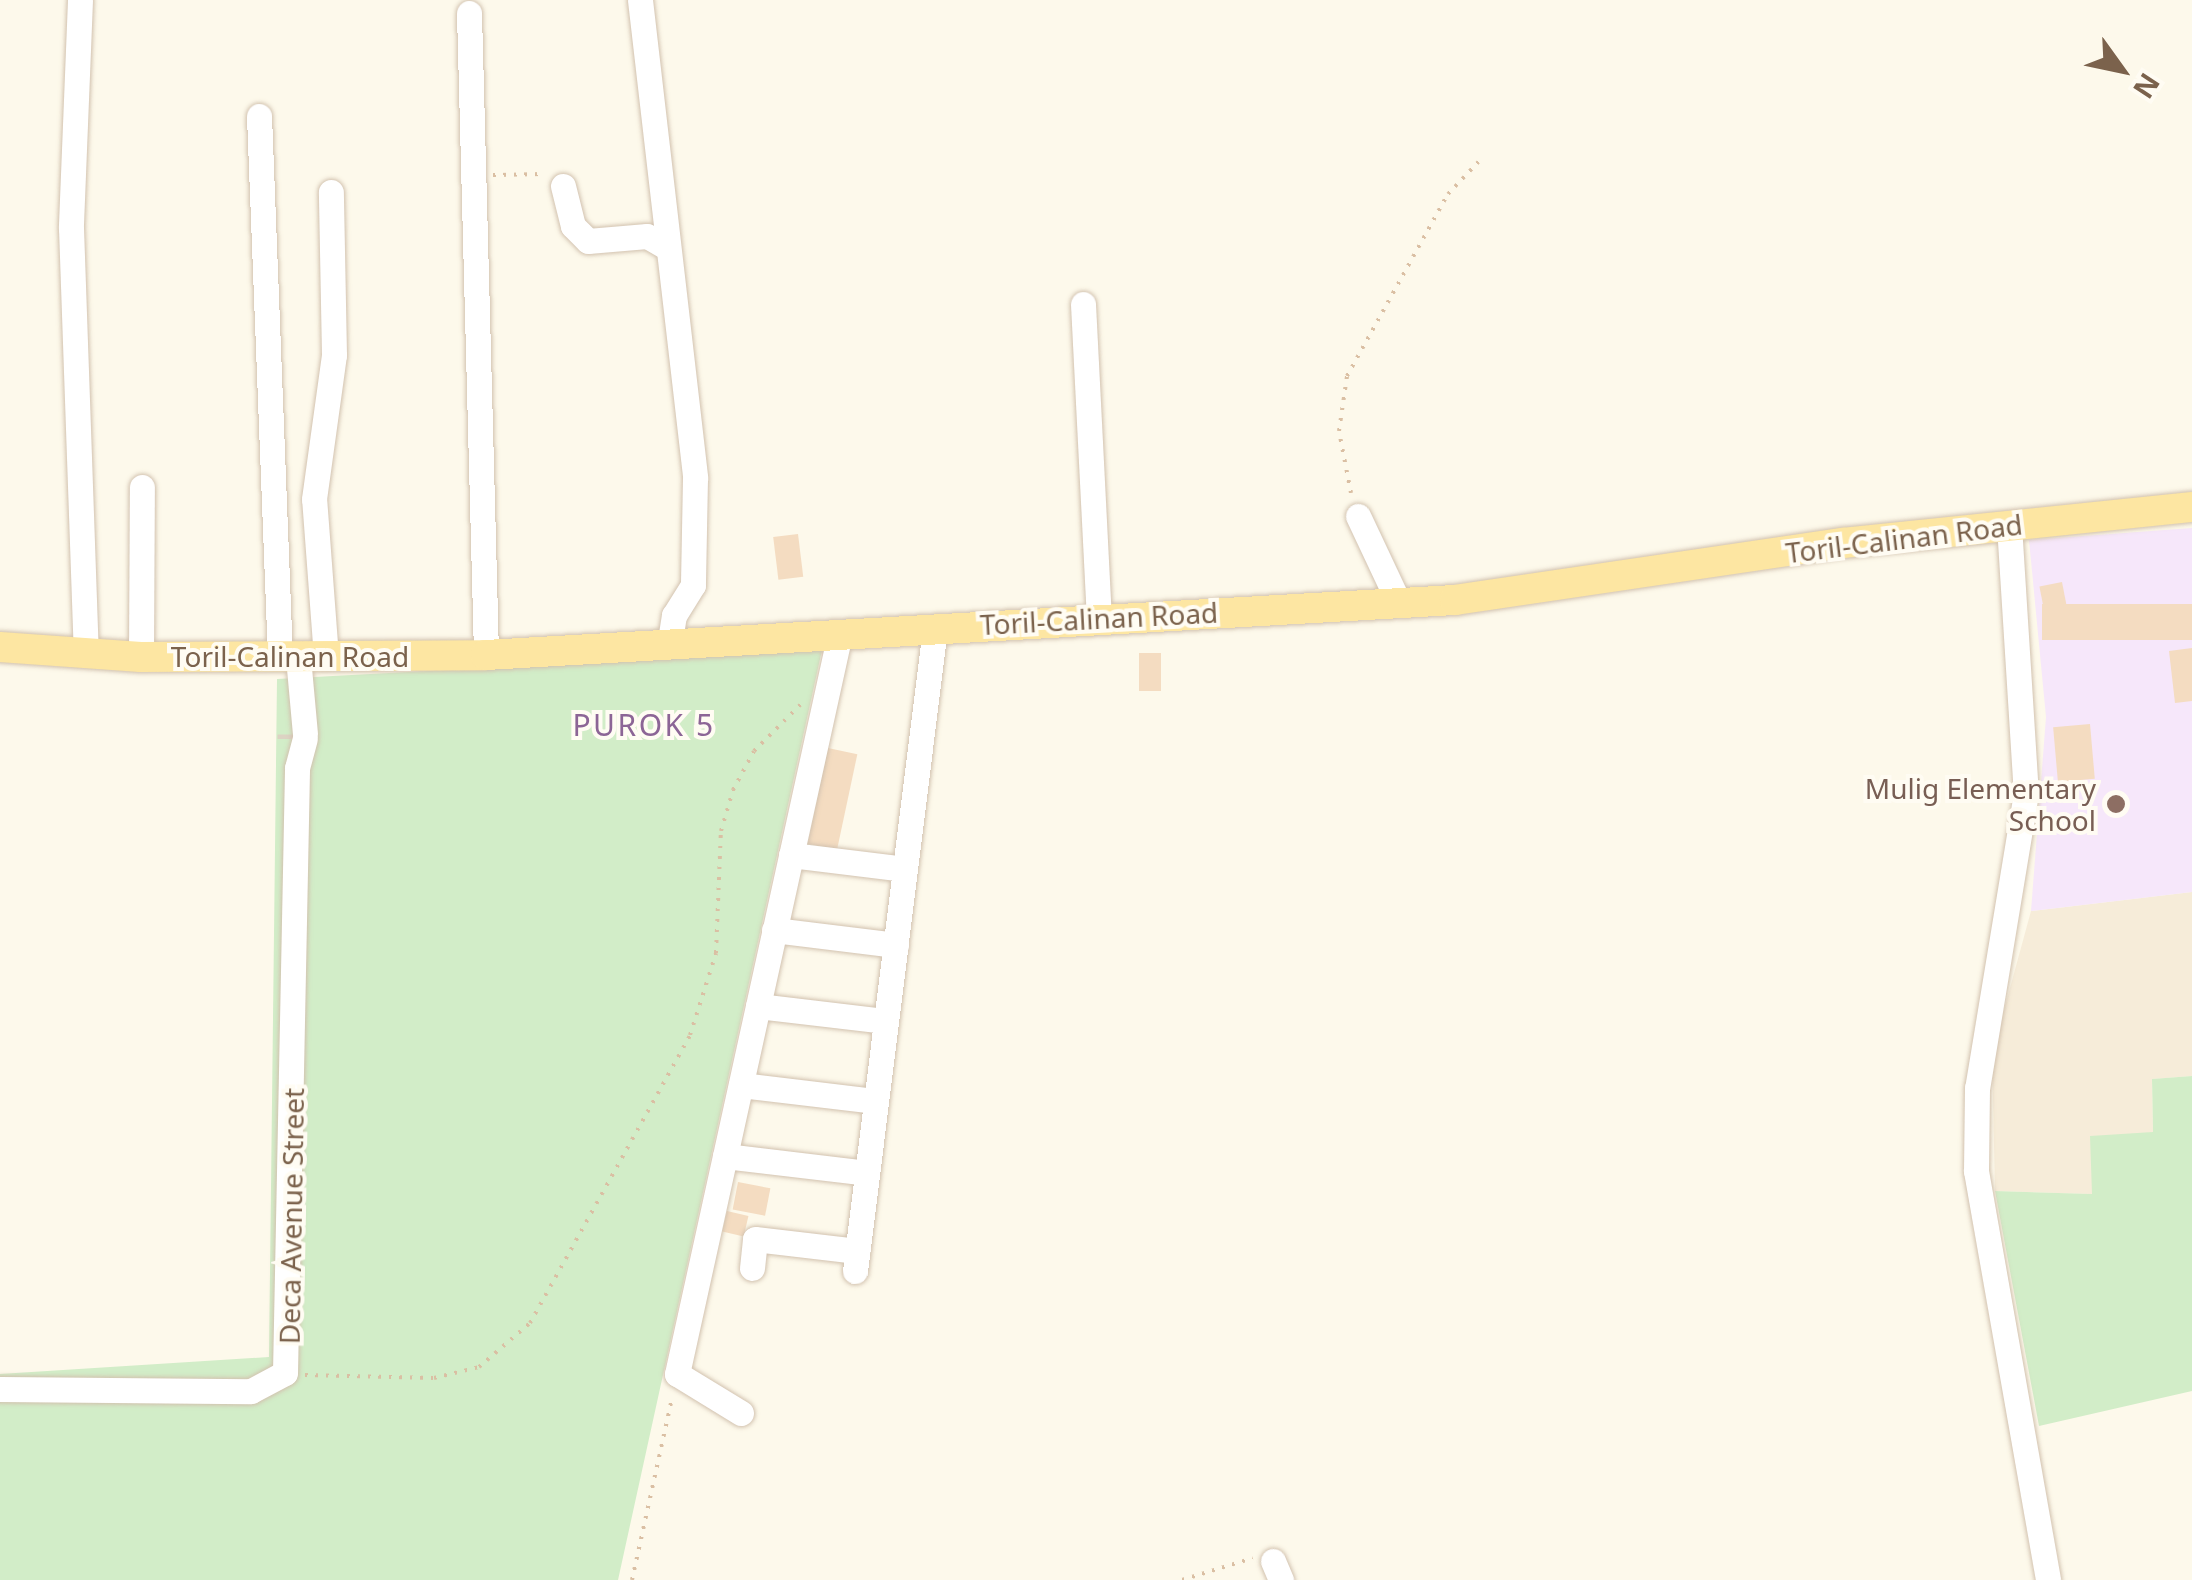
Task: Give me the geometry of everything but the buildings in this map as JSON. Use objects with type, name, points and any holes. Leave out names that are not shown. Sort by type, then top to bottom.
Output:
[{"type":"main road","name":"Toril-Calinan Road","points":[[0,648],[142,657],[486,655],[1099,615],[1400,603],[2009,526],[2192,507]]},
{"type":"street","points":[[80,0],[71,228],[86,655]]},
{"type":"street","points":[[640,0],[696,517],[692,584],[674,616],[670,645]]},
{"type":"street","points":[[468,13],[486,655]]},
{"type":"street","points":[[259,116],[301,657]]},
{"type":"street","points":[[563,186],[572,226],[588,241],[647,236],[668,248]]},
{"type":"street","points":[[301,657],[314,499],[334,354],[331,192]]},
{"type":"street","points":[[1083,304],[1099,615]]},
{"type":"street","points":[[142,487],[142,657]]},
{"type":"street","points":[[1358,516],[1400,603]]},
{"type":"street","points":[[2009,526],[2026,794],[1977,1088],[1976,1171],[2048,1580]]},
{"type":"street","points":[[752,1268],[756,1239],[856,1261],[936,628]]},
{"type":"street","points":[[741,1413],[677,1374],[840,632]]},
{"type":"street","name":"Deca Avenue Street","points":[[0,1388],[251,1391],[285,1372],[301,657]]},
{"type":"street","points":[[791,855],[906,868]]},
{"type":"street","points":[[774,930],[896,945]]},
{"type":"street","points":[[758,1006],[886,1021]]},
{"type":"street","points":[[741,1084],[876,1101]]},
{"type":"street","points":[[725,1156],[867,1173]]},
{"type":"path","points":[[1358,516],[1339,431],[1347,376],[1448,194],[1480,160]]},
{"type":"path","points":[[473,176],[545,174],[563,186]]},
{"type":"path","points":[[285,1372],[434,1378],[479,1367],[530,1324],[706,998],[733,790],[754,751],[831,675]]},
{"type":"path","points":[[632,1580],[677,1374]]},
{"type":"path","points":[[1182,1580],[1238,1558],[1277,1571]]},
{"type":"shaded area","name":"Mulig Elementary School","points":[[2192,528],[2192,892],[2031,911],[2046,717],[2029,540]]},
{"type":"shaded area","points":[[2192,892],[2192,1076],[2152,1079],[2153,1132],[2092,1194],[1995,1191],[1992,1054],[2031,911]]},
{"type":"green space","points":[[822,650],[618,1580],[0,1580],[0,1374],[269,1357],[277,679]]},
{"type":"green space","points":[[2192,1076],[2192,1391],[2039,1426],[1995,1191],[2092,1194],[2090,1136],[2153,1132],[2152,1079]]},
{"type":"tunnel","points":[[290,734],[290,739]]},
{"type":"place","name":"Mulig Elementary School","points":[[2116,804]]},
{"type":"district","name":"PUROK 5","points":[[644,725]]}]
